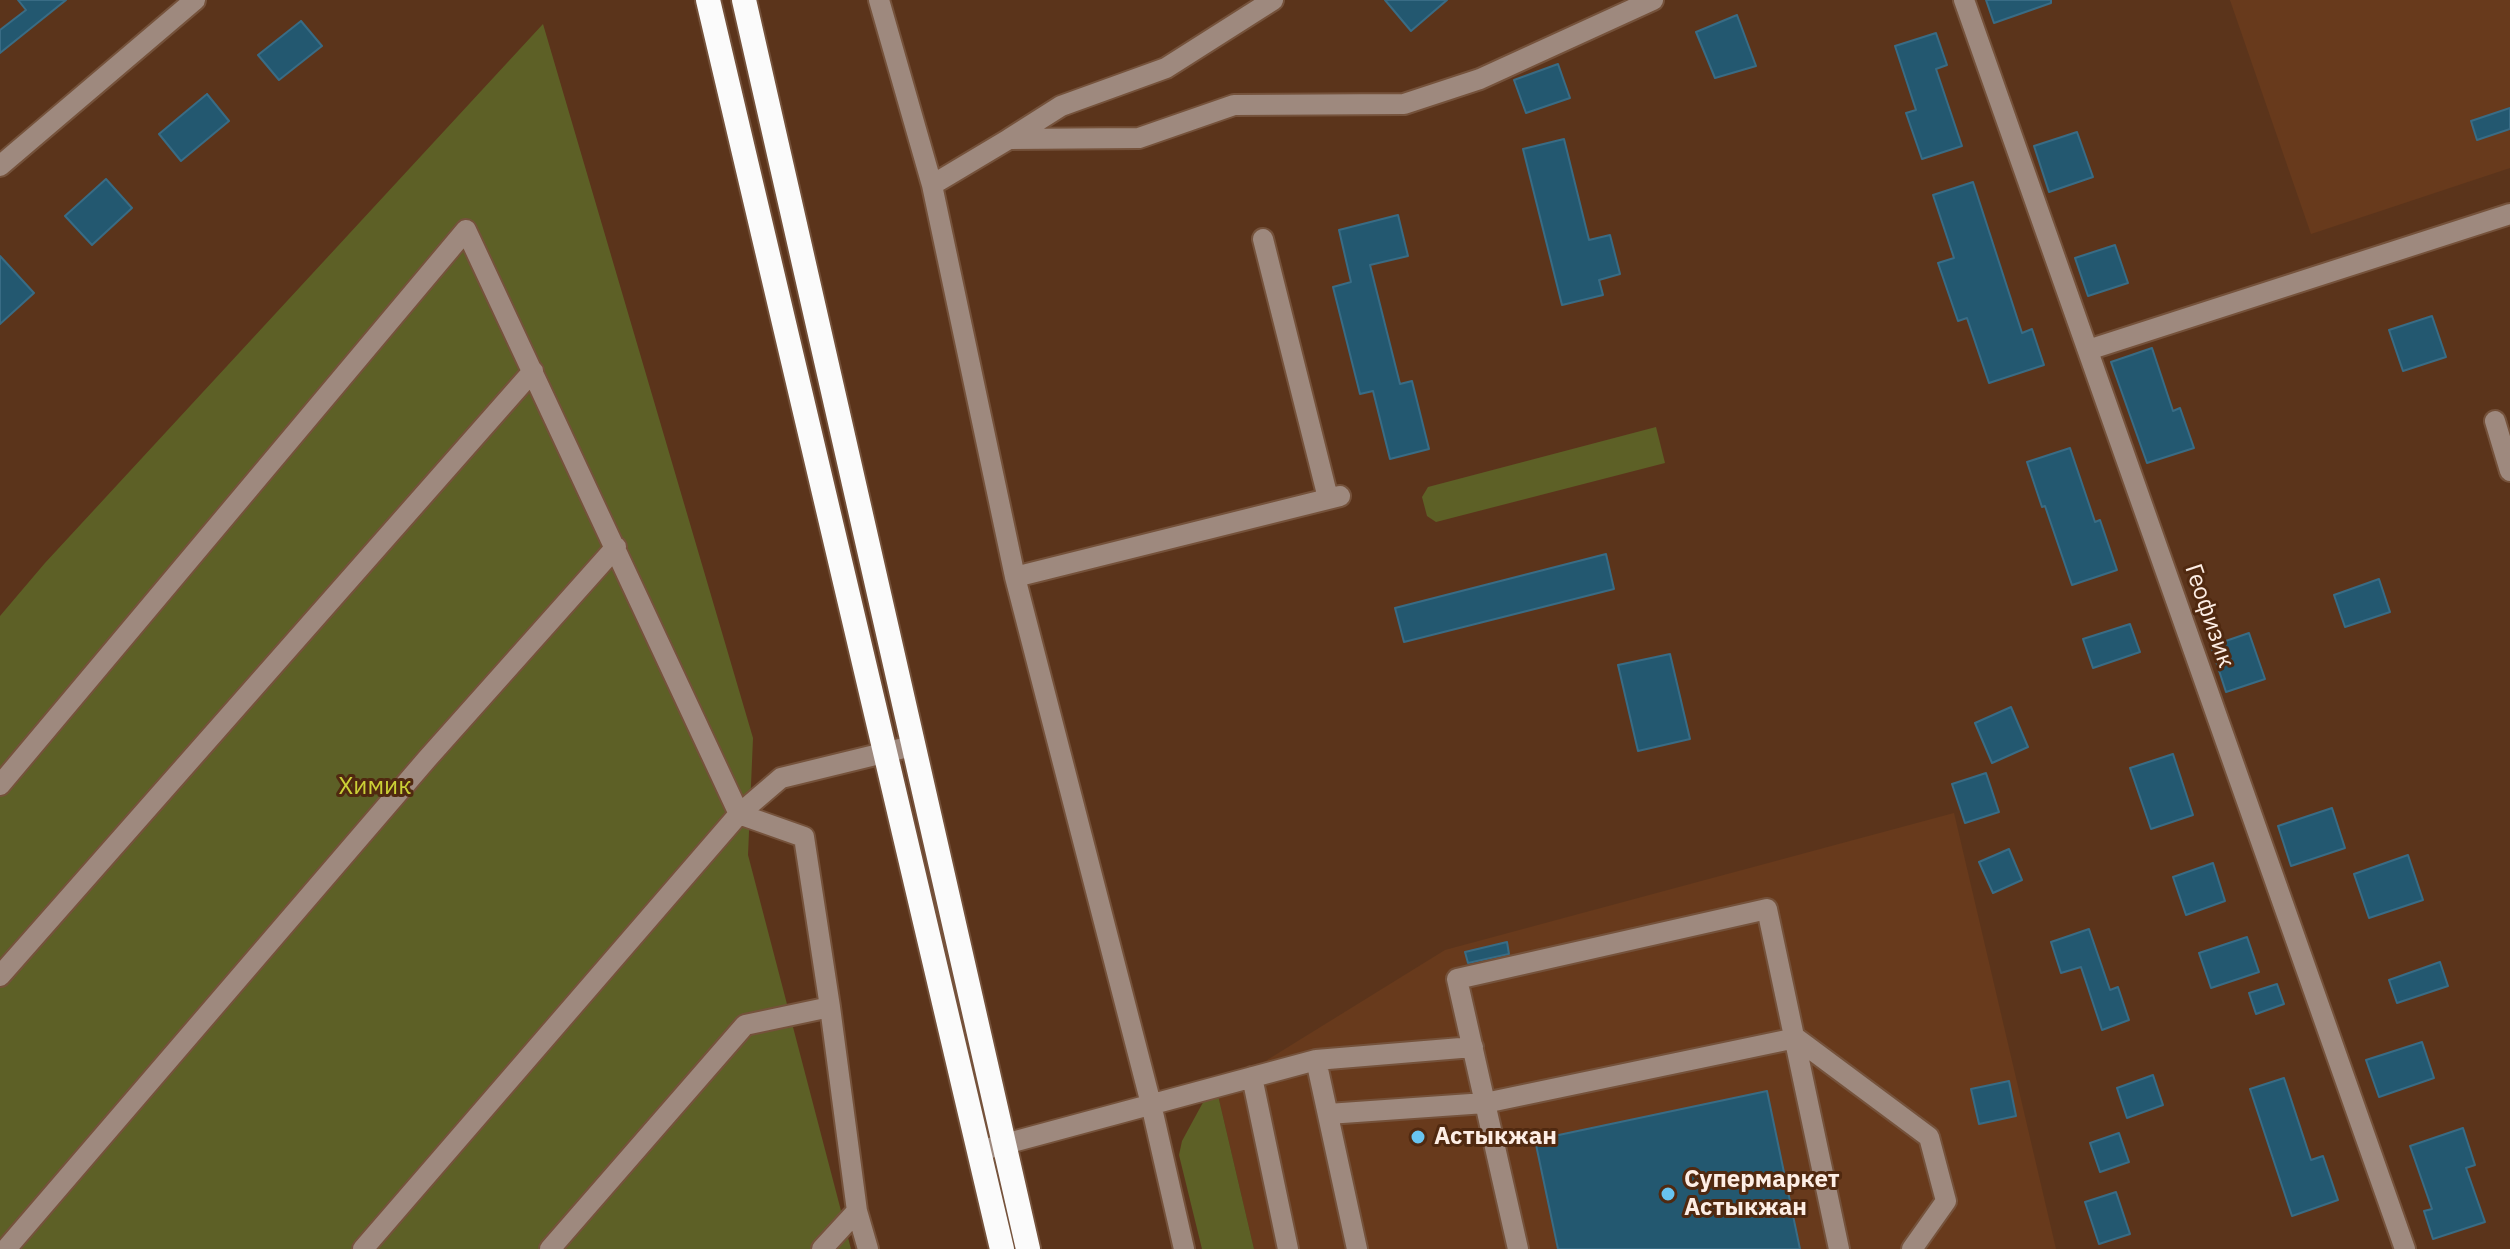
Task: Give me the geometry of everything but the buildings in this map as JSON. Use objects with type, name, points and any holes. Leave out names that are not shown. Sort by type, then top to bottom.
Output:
[{"type":"highway","points":[[708,0],[1002,1249]]},
{"type":"highway","points":[[744,0],[1028,1249]]},
{"type":"street","points":[[0,166],[195,0]]},
{"type":"street","points":[[879,0],[932,185],[1015,577],[1151,1104],[1184,1249]]},
{"type":"street","points":[[932,185],[1061,106],[1166,68],[1273,0]]},
{"type":"street","points":[[1009,139],[1139,138],[1234,105],[1404,104],[1480,79],[1653,0]]},
{"type":"street","name":"Геофизик","points":[[1964,0],[2405,1249]]},
{"type":"street","points":[[2088,350],[2510,214]]},
{"type":"street","points":[[0,785],[466,230],[739,814],[804,837],[857,1211],[868,1249]]},
{"type":"street","points":[[1015,577],[1334,497],[1263,239]]},
{"type":"street","points":[[0,976],[533,371]]},
{"type":"street","points":[[2495,421],[2510,471]]},
{"type":"street","points":[[6,1249],[427,759],[616,547]]},
{"type":"street","points":[[363,1249],[739,814],[781,778],[912,746]]},
{"type":"street","points":[[1518,1249],[1457,979],[1767,909],[1839,1249]]},
{"type":"street","points":[[550,1249],[745,1025],[830,1007]]},
{"type":"street","points":[[1328,1114],[1485,1103],[1796,1038],[1929,1137],[1946,1201],[1912,1249]]},
{"type":"street","points":[[979,1151],[1316,1060],[1473,1047]]},
{"type":"street","points":[[1316,1060],[1357,1249]]},
{"type":"street","points":[[1252,1077],[1288,1249]]},
{"type":"street","points":[[822,1249],[857,1211]]},
{"type":"shaded area","points":[[2230,0],[2510,0],[2510,168],[2311,234]]},
{"type":"shaded area","points":[[1954,813],[2056,1249],[1254,1249],[1217,1091],[1445,950]]},
{"type":"green space","name":"Химик","points":[[543,24],[753,738],[748,855],[851,1249],[0,1249],[0,616],[45,563]]},
{"type":"green space","points":[[1656,427],[1665,463],[1436,522],[1427,516],[1422,497],[1428,487]]},
{"type":"green space","points":[[1217,1091],[1254,1249],[1202,1249],[1179,1155],[1182,1141],[1207,1095]]},
{"type":"place","name":"Астыкжан","points":[[1418,1137]]},
{"type":"place","name":"Супермаркет Астыкжан","points":[[1668,1194]]}]
